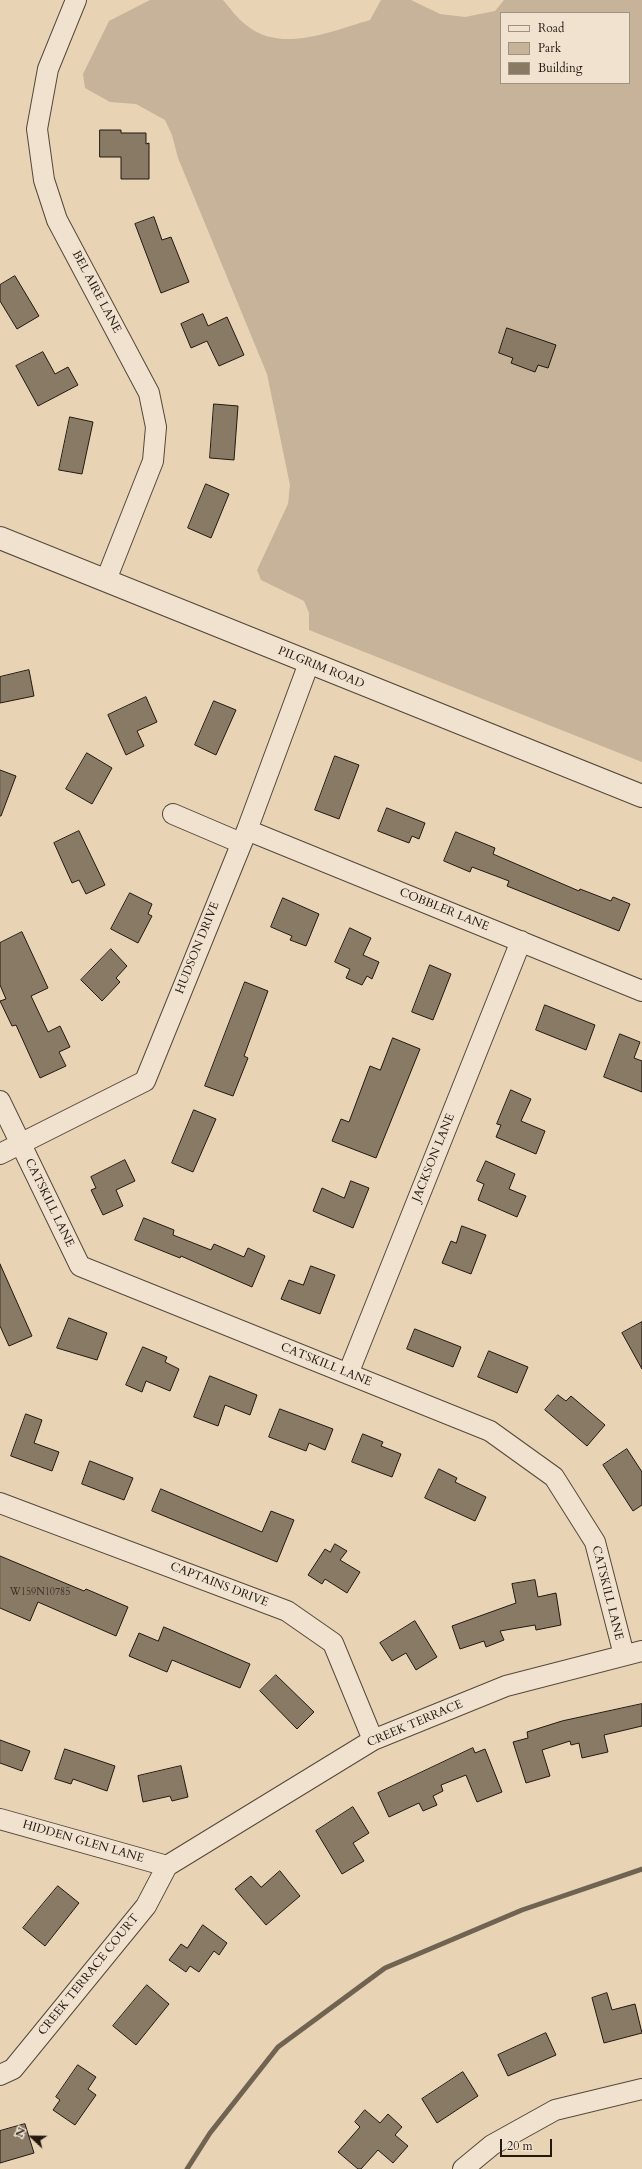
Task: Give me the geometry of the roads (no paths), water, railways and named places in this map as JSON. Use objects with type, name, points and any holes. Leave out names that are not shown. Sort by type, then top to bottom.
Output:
[{"type":"street","name":"BEL AIRE LANE","points":[[76,0],[48,69],[37,129],[44,180],[58,220],[149,393],[156,427],[152,461],[106,580]]},
{"type":"street","name":"PILGRIM ROAD","points":[[0,538],[642,796]]},
{"type":"street","name":"HUDSON DRIVE","points":[[0,1154],[145,1081],[244,836],[308,663]]},
{"type":"street","name":"COBBLER LANE","points":[[173,814],[244,836],[642,990]]},
{"type":"street","name":"JACKSON LANE","points":[[348,1374],[521,942]]},
{"type":"street","name":"CATSKILL LANE","points":[[0,1101],[80,1266],[490,1432],[554,1477],[595,1542],[633,1653]]},
{"type":"street","name":"CAPTAINS DRIVE","points":[[0,1503],[287,1611],[333,1643],[373,1740]]},
{"type":"street","name":"CREEK TERRACE","points":[[167,1866],[373,1740],[506,1686],[633,1653]]},
{"type":"street","name":"HIDDEN GLEN LANE","points":[[0,1819],[167,1866]]},
{"type":"street","name":"CREEK TERRACE COURT","points":[[0,2075],[12,2069],[146,1906],[167,1866]]},
{"type":"street","points":[[462,2169],[492,2145],[555,2110],[642,2089]]},
{"type":"waterway","points":[[187,2169],[210,2133],[278,2047],[385,1968],[522,1910],[642,1869]]}]
